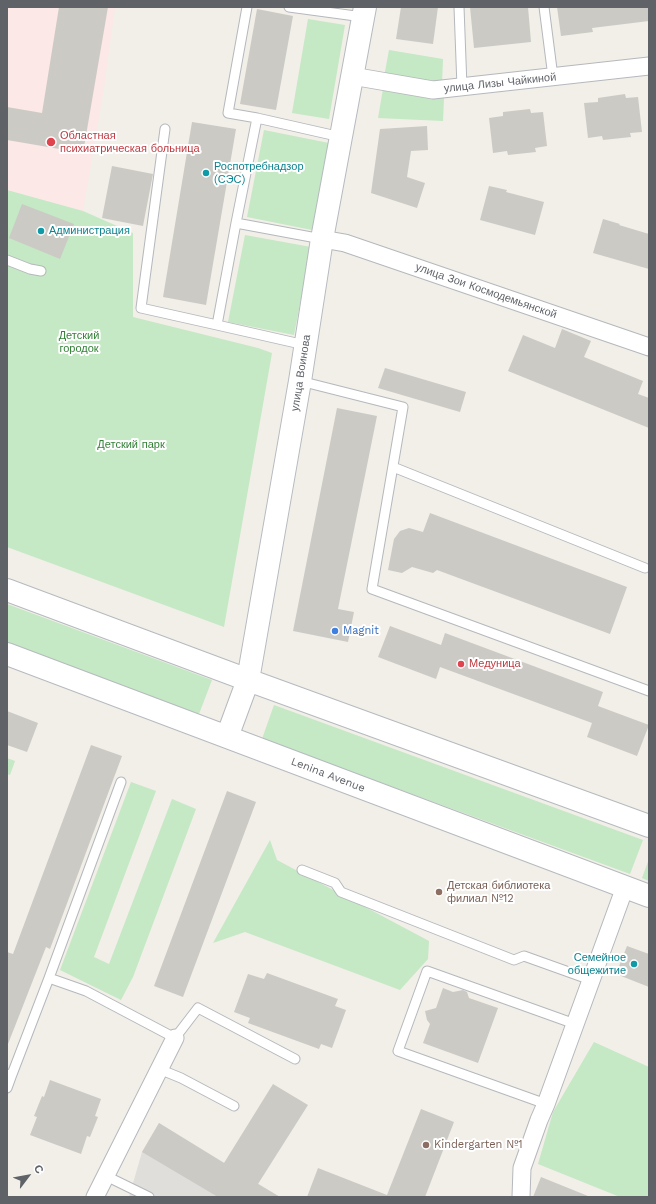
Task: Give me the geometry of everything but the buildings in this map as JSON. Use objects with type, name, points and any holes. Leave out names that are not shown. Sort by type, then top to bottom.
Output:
[{"type":"main road","name":"улица Воинова","points":[[227,737],[248,680],[300,381],[322,239],[364,12]]},
{"type":"main road","points":[[7,590],[248,680],[649,826]]},
{"type":"main road","name":"Lenina Avenue","points":[[7,654],[649,896]]},
{"type":"street","name":"улица Лизы Чайкиной","points":[[352,76],[433,90],[649,66]]},
{"type":"street","name":"улица Зои Космодемьянской","points":[[322,239],[345,243],[649,347]]},
{"type":"street","points":[[521,1197],[522,1168],[538,1120],[546,1104],[625,887]]},
{"type":"street","points":[[95,1197],[174,1038]]},
{"type":"lane","points":[[247,7],[228,113],[341,137]]},
{"type":"lane","points":[[289,7],[364,12]]},
{"type":"lane","points":[[459,7],[462,87]]},
{"type":"lane","points":[[544,7],[552,77]]},
{"type":"lane","points":[[217,325],[257,118]]},
{"type":"lane","points":[[165,129],[141,308],[306,345]]},
{"type":"lane","points":[[236,223],[322,239]]},
{"type":"lane","points":[[7,260],[30,269],[41,271]]},
{"type":"lane","points":[[300,381],[403,408],[372,589],[649,691]]},
{"type":"lane","points":[[392,467],[645,568]]},
{"type":"lane","points":[[7,1088],[9,1076],[49,978],[121,782]]},
{"type":"lane","points":[[302,870],[335,883],[341,892],[514,960],[524,956],[591,980]]},
{"type":"lane","points":[[546,1104],[398,1051],[427,970],[575,1024]]},
{"type":"lane","points":[[49,978],[86,991],[174,1038],[198,1008],[295,1059]]},
{"type":"lane","points":[[159,1069],[181,1078],[234,1106]]},
{"type":"lane","points":[[106,1176],[148,1197]]},
{"type":"shaded area","name":"Областная психиатрическая больница","points":[[7,7],[115,7],[103,95],[83,211],[7,190]]},
{"type":"shaded area","points":[[159,1123],[280,1197],[129,1197],[142,1152]]},
{"type":"green space","points":[[308,19],[345,25],[329,119],[292,113]]},
{"type":"green space","points":[[389,50],[443,59],[442,84],[384,77]]},
{"type":"green space","points":[[383,89],[444,97],[443,121],[378,118]]},
{"type":"green space","points":[[264,130],[329,143],[312,230],[247,217]]},
{"type":"green space","name":"Детский парк","points":[[7,190],[83,211],[133,233],[133,317],[258,348],[272,353],[224,627],[7,547]]},
{"type":"green space","points":[[245,235],[311,247],[294,335],[228,322]]},
{"type":"green space","points":[[7,604],[212,680],[199,714],[7,643]]},
{"type":"green space","points":[[274,705],[643,840],[630,874],[262,739]]},
{"type":"green space","points":[[7,758],[15,761],[10,775],[7,774]]},
{"type":"green space","points":[[131,782],[156,791],[94,957],[109,964],[172,799],[196,809],[133,977],[121,1000],[60,970]]},
{"type":"green space","points":[[270,840],[277,860],[429,941],[428,959],[400,990],[245,932],[213,943]]},
{"type":"green space","points":[[649,859],[649,881],[642,878]]},
{"type":"green space","points":[[594,1042],[649,1067],[649,1197],[620,1197],[538,1164],[553,1112]]},
{"type":"place","name":"Областная психиатрическая больница","points":[[51,142]]},
{"type":"place","name":"Роспотребнадзор (СЭС)","points":[[206,173]]},
{"type":"place","name":"Администрация","points":[[41,231]]},
{"type":"place","name":"Magnit","points":[[335,631]]},
{"type":"place","name":"Медуница","points":[[461,664]]},
{"type":"place","name":"Детская библиотека филиал №12","points":[[439,892]]},
{"type":"place","name":"Семейное общежитие","points":[[634,964]]},
{"type":"place","name":"Kindergarten №1","points":[[426,1145]]},
{"type":"park label","name":"Детский городок","points":[[79,342]]}]
